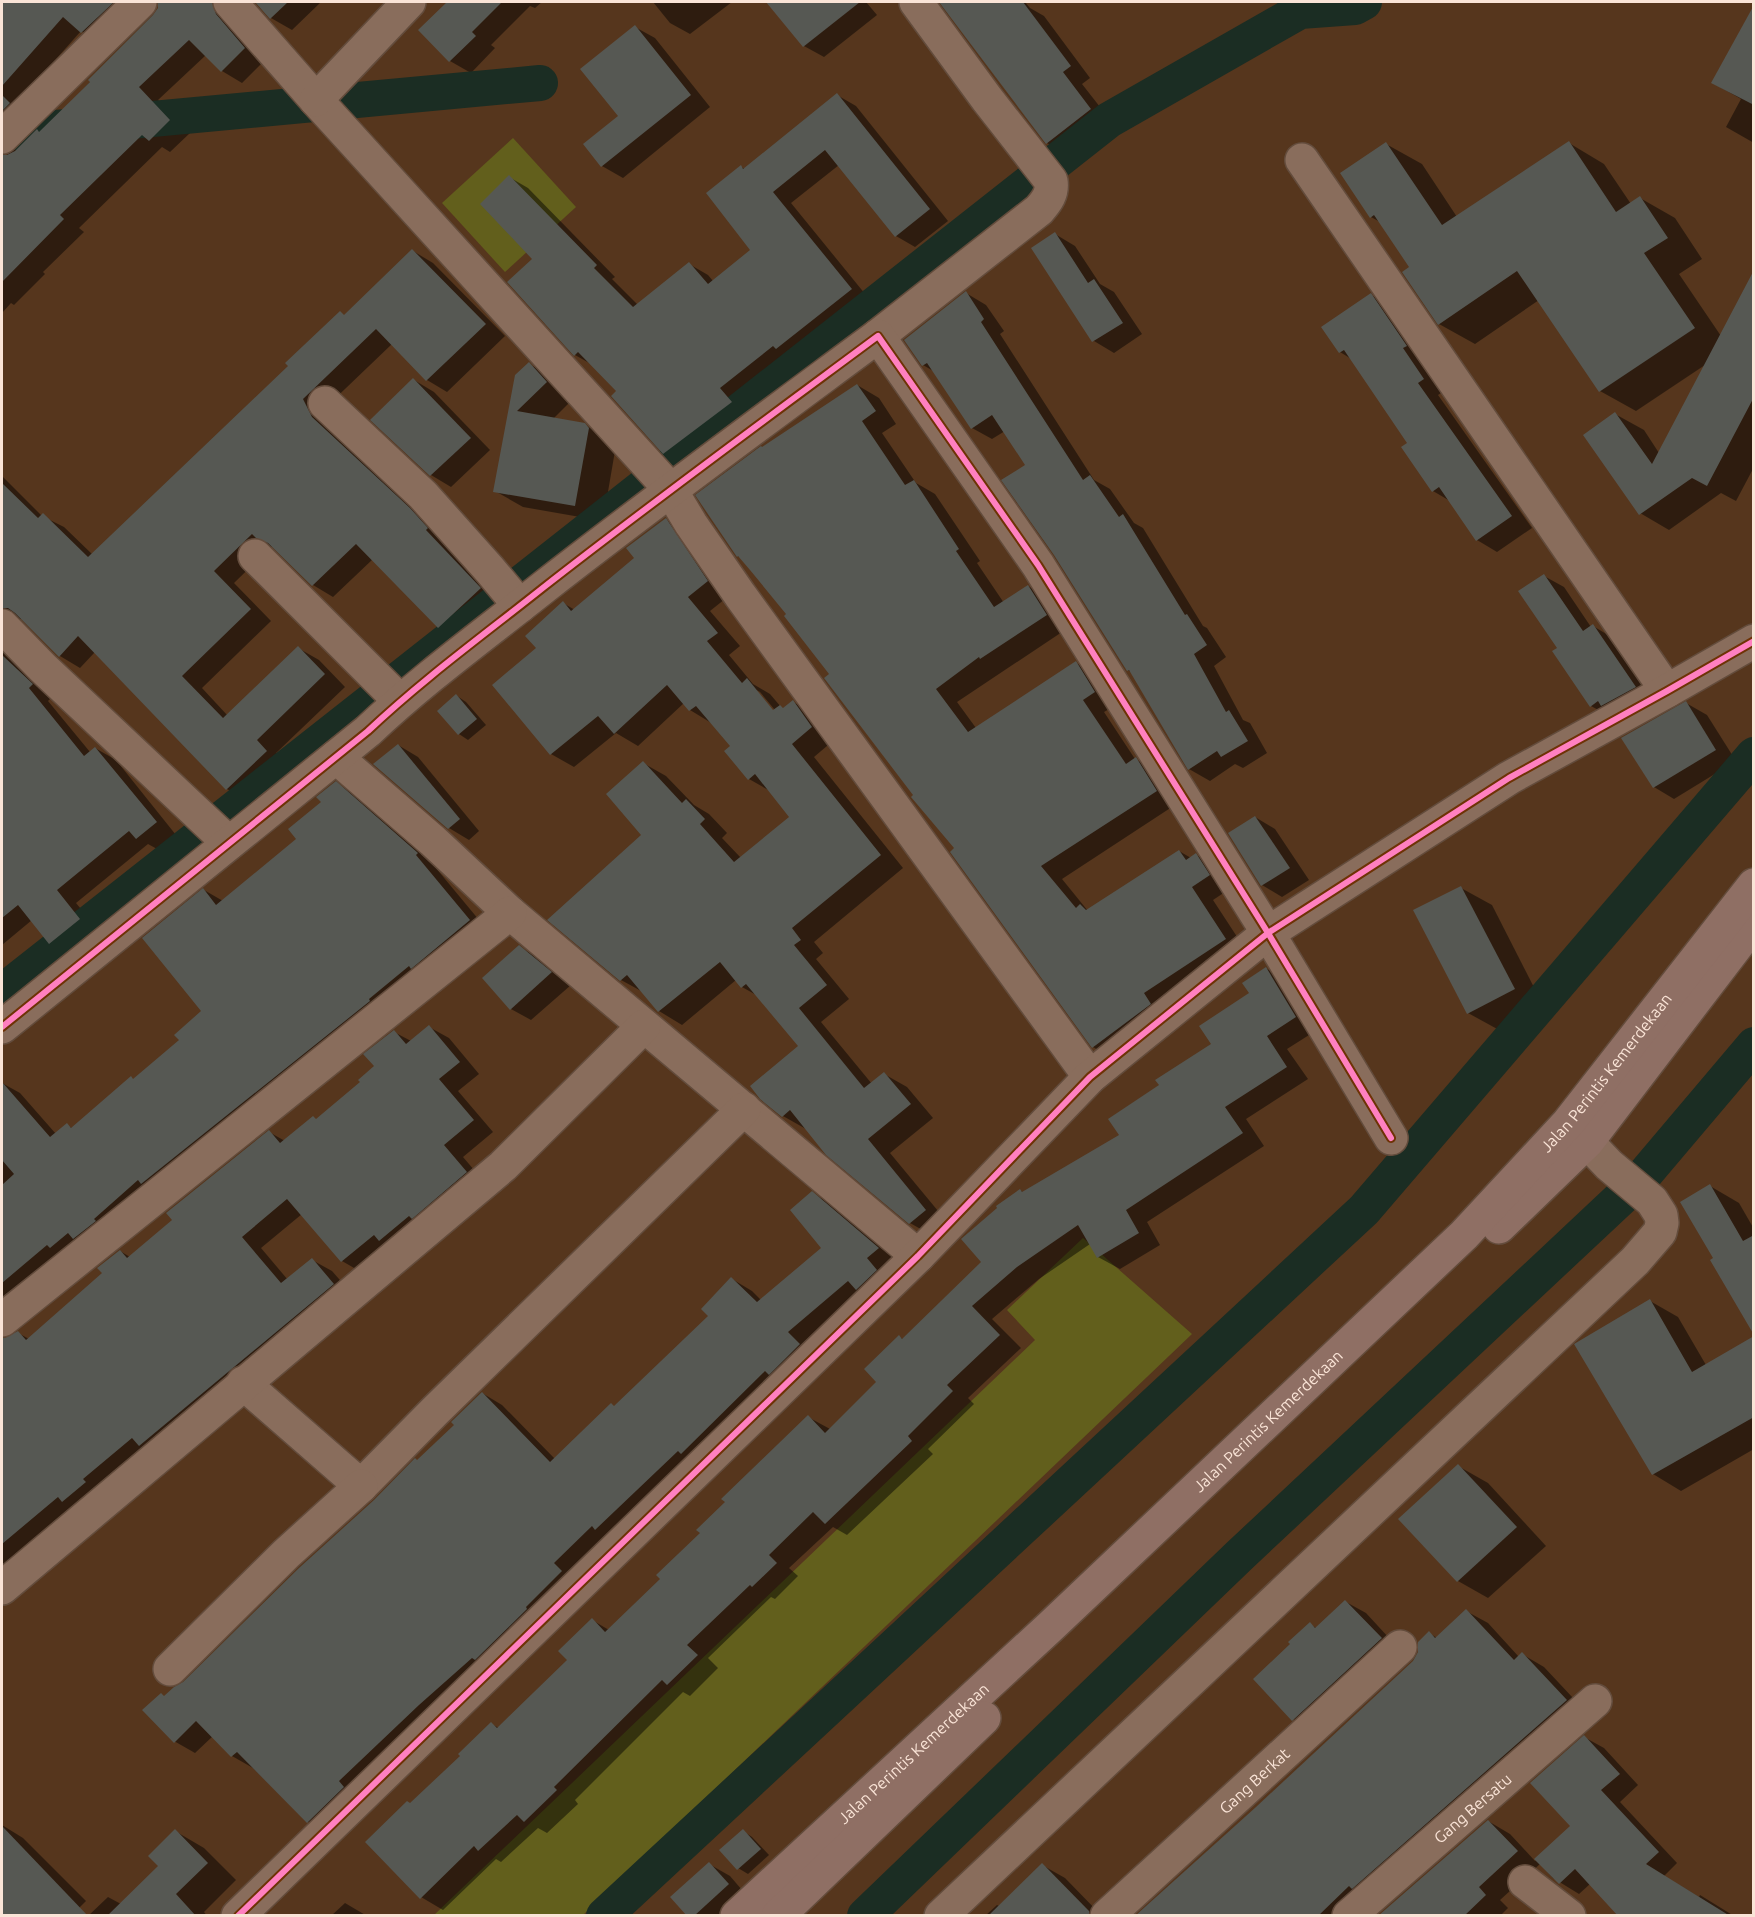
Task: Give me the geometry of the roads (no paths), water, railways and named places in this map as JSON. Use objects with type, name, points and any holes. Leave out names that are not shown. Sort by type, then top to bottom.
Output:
[{"type":"highway","name":"Jalan Perintis Kemerdekaan","points":[[738,1916],[1050,1627],[1464,1235],[1568,1123],[1754,885]]},
{"type":"highway","name":"Jalan Perintis Kemerdekaan","points":[[778,1916],[1598,1154],[1754,923]]},
{"type":"street","points":[[2,137],[140,2]]},
{"type":"street","points":[[230,2],[316,100],[643,456],[670,489],[740,595],[1090,1077]]},
{"type":"street","points":[[316,100],[409,2]]},
{"type":"street","points":[[2,1027],[224,839],[368,731],[396,697],[517,602],[878,336],[1040,210],[1047,201],[1052,188],[1043,170],[987,99],[916,2]]},
{"type":"street","points":[[1302,160],[1667,691]]},
{"type":"street","points":[[878,336],[1038,565],[1268,933],[1391,1138]]},
{"type":"street","points":[[325,403],[423,495],[517,602]]},
{"type":"street","points":[[255,556],[396,697]]},
{"type":"street","points":[[2,626],[224,839]]},
{"type":"street","points":[[238,1916],[918,1256],[1090,1077],[1268,933],[1509,778],[1754,641]]},
{"type":"street","points":[[336,757],[433,841],[510,913],[918,1256]]},
{"type":"street","points":[[2,1320],[510,913]]},
{"type":"street","points":[[2,1588],[503,1166],[644,1026]]},
{"type":"street","points":[[170,1669],[286,1554],[361,1486],[744,1109]]},
{"type":"street","points":[[941,1916],[1635,1261],[1660,1232],[1661,1215],[1652,1201],[1598,1154]]},
{"type":"street","points":[[243,1383],[361,1486]]},
{"type":"street","name":"Gang Berkat","points":[[1107,1916],[1400,1647]]},
{"type":"street","name":"Gang Bersatu","points":[[1349,1916],[1595,1701]]},
{"type":"street","points":[[1525,1882],[1569,1916]]},
{"type":"waterway","points":[[2,992],[1109,120],[1300,11],[1355,7],[1364,2]]},
{"type":"waterway","points":[[2,133],[540,83]]},
{"type":"waterway","points":[[604,1916],[1364,1210],[1754,755]]},
{"type":"waterway","points":[[865,1916],[1239,1556],[1639,1181],[1754,1045]]}]
